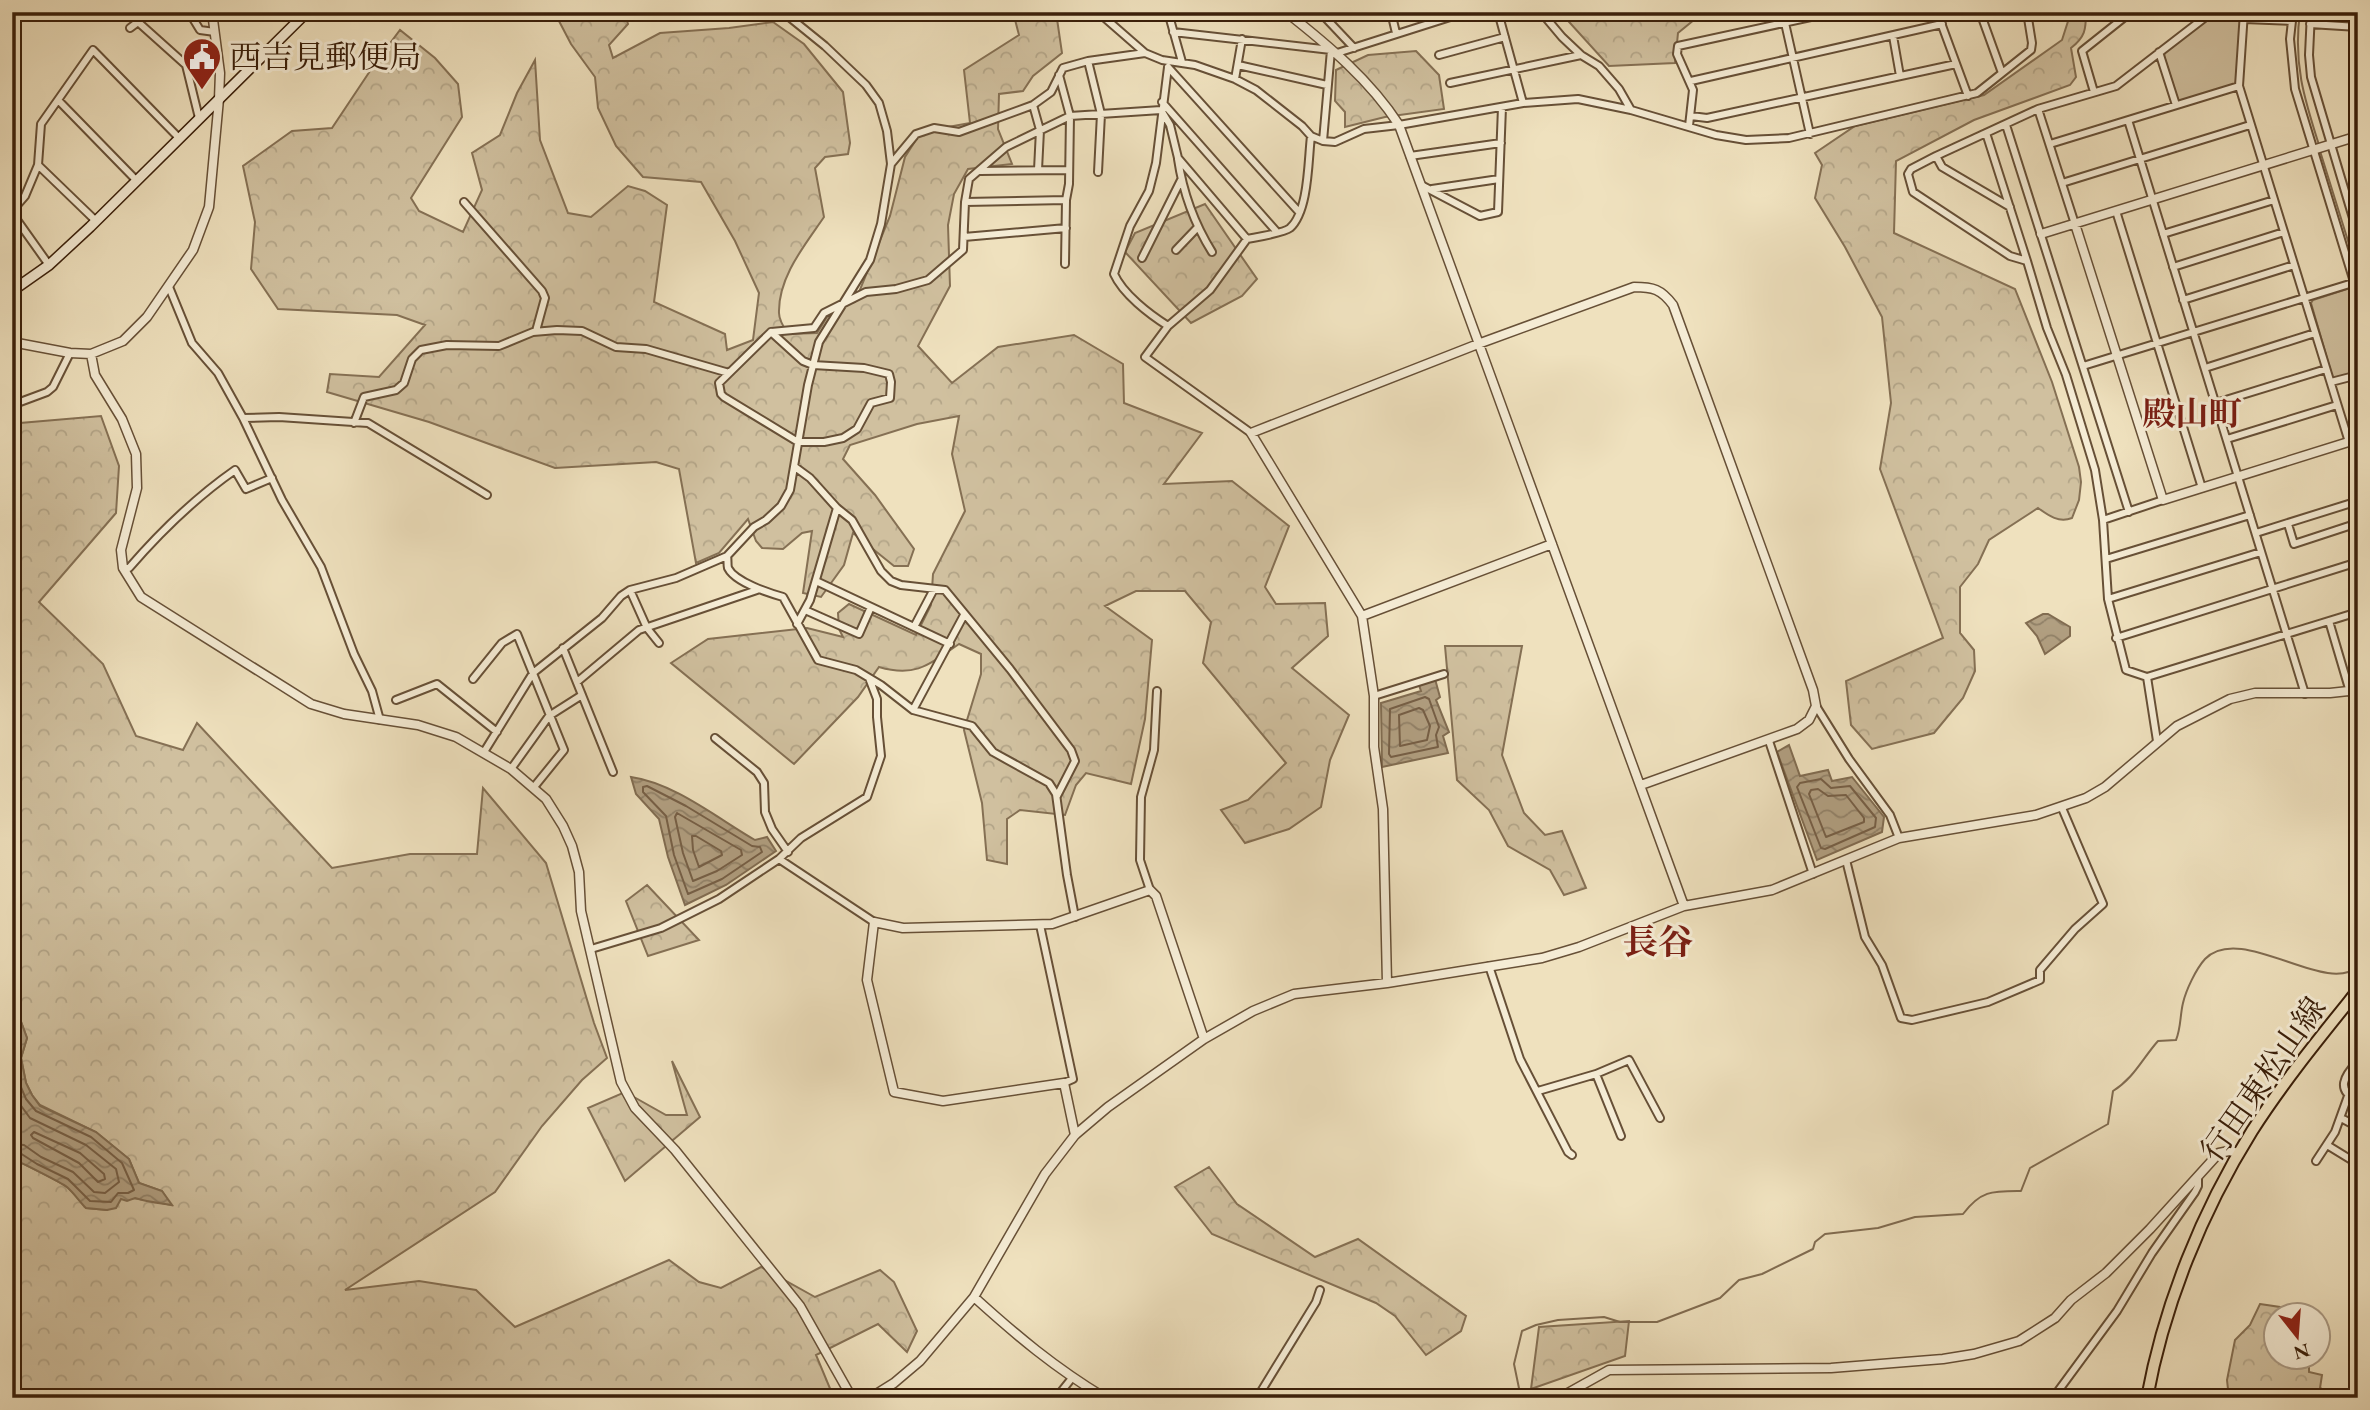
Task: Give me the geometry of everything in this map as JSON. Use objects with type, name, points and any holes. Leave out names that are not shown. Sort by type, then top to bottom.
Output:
[{"type":"main road","points":[[12,291],[49,265],[96,221],[307,12]]},
{"type":"main road","name":"行田東松山線","points":[[2147,1398],[2159,1347],[2187,1261],[2219,1191],[2239,1153],[2277,1093],[2358,990]]},
{"type":"street","points":[[188,12],[200,30],[215,32]]},
{"type":"street","points":[[12,342],[70,353],[91,354],[123,341],[147,317],[193,250],[209,207],[219,99],[220,73],[212,12]]},
{"type":"street","points":[[484,752],[533,673],[602,618],[621,596],[630,590],[676,578],[727,556],[754,527],[781,506],[790,490],[819,342],[870,260],[881,224],[891,164],[887,131],[879,103],[866,85],[825,46],[783,12]]},
{"type":"street","points":[[1098,12],[1144,53],[1236,79],[1277,105],[1311,136],[1335,142],[1364,129],[1523,103],[1578,99],[1631,110],[1716,135],[1746,140],[1810,134],[1977,93],[2031,50],[2027,12]]},
{"type":"street","points":[[1168,12],[1182,62]]},
{"type":"street","points":[[1285,12],[1379,95],[1399,125],[1684,906]]},
{"type":"street","points":[[1322,15],[1343,12]]},
{"type":"street","points":[[1391,12],[1396,33]]},
{"type":"street","points":[[1427,12],[1430,23]]},
{"type":"street","points":[[1498,12],[1523,103]]},
{"type":"street","points":[[1541,12],[1581,55],[1599,65],[1619,89],[1631,110]]},
{"type":"street","points":[[1689,126],[1693,90],[1676,54],[1678,46],[1834,12]]},
{"type":"street","points":[[1937,12],[1968,96]]},
{"type":"street","points":[[1980,12],[2002,73]]},
{"type":"street","points":[[2094,92],[2082,51],[2131,12]]},
{"type":"street","points":[[2026,261],[2010,256],[1913,192],[1908,174],[1911,169],[2038,110],[2116,86],[2211,12]]},
{"type":"street","points":[[2293,12],[2292,73],[2312,150],[2358,295]]},
{"type":"street","points":[[2311,12],[2311,77],[2358,235]]},
{"type":"street","points":[[1174,32],[1333,52],[1354,48],[1463,13]]},
{"type":"street","points":[[1322,15],[1354,48]]},
{"type":"street","points":[[2103,520],[2353,440],[2337,404],[2239,86],[2244,16],[2292,21]]},
{"type":"street","points":[[130,28],[138,22],[186,65],[199,118]]},
{"type":"street","points":[[1786,23],[1810,134]]},
{"type":"street","points":[[2310,23],[2358,27]]},
{"type":"street","points":[[1691,81],[1942,24]]},
{"type":"street","points":[[1893,36],[1900,76]]},
{"type":"street","points":[[1439,55],[1505,37]]},
{"type":"street","points":[[1236,79],[1242,39]]},
{"type":"street","points":[[49,265],[12,212],[25,196],[38,165],[41,124],[93,50],[179,138]]},
{"type":"street","points":[[1323,141],[1327,85],[1333,52]]},
{"type":"street","points":[[2159,52],[2176,104]]},
{"type":"street","points":[[891,164],[916,134],[934,128],[959,132],[1033,105],[1051,92],[1063,68],[1088,61],[1144,53]]},
{"type":"street","points":[[1450,83],[1581,55]]},
{"type":"street","points":[[1162,60],[1299,212]]},
{"type":"street","points":[[1088,61],[1101,114],[1098,172]]},
{"type":"street","points":[[1691,116],[1707,118],[1956,64]]},
{"type":"street","points":[[1238,65],[1327,85]]},
{"type":"street","points":[[1168,67],[1156,163],[1149,191],[1130,226],[1114,274],[1137,303],[1168,326]]},
{"type":"street","points":[[1059,75],[1070,116],[1065,264]]},
{"type":"street","points":[[2050,144],[2239,86]]},
{"type":"street","points":[[58,100],[136,180]]},
{"type":"street","points":[[1162,102],[1276,232]]},
{"type":"street","points":[[1033,105],[1040,130],[1038,170]]},
{"type":"street","points":[[1420,184],[1480,216],[1498,212],[1502,107]]},
{"type":"street","points":[[771,332],[803,360],[813,365],[864,368],[889,374],[890,398],[871,402],[858,429],[843,438],[824,442],[798,442],[721,394],[719,383],[771,332],[814,328],[824,313],[866,292],[896,289],[928,280],[962,250],[969,179],[1006,147],[1070,116],[1161,110]]},
{"type":"street","points":[[1161,110],[1170,125],[1181,180],[1197,228],[1212,251]]},
{"type":"street","points":[[2038,110],[2163,500]]},
{"type":"street","points":[[2127,120],[2305,694]]},
{"type":"street","points":[[2006,125],[2129,512]]},
{"type":"street","points":[[2062,183],[2250,125]]},
{"type":"street","points":[[1986,133],[2095,470],[2103,520],[2108,600],[2126,670],[2147,677],[2358,612]]},
{"type":"street","points":[[1311,136],[1307,178],[1299,212],[1288,230],[1247,239],[1210,290],[1168,326],[1145,356],[1251,433],[1362,616],[1374,696],[1374,747],[1383,808],[1387,983]]},
{"type":"street","points":[[2041,234],[2358,136]]},
{"type":"street","points":[[1410,156],[1501,143]]},
{"type":"street","points":[[1936,156],[1942,167],[2010,208]]},
{"type":"street","points":[[1178,158],[1247,239]]},
{"type":"street","points":[[38,165],[96,221]]},
{"type":"street","points":[[979,171],[1069,170]]},
{"type":"street","points":[[1431,190],[1499,179]]},
{"type":"street","points":[[1142,258],[1181,180]]},
{"type":"street","points":[[965,202],[1066,200]]},
{"type":"street","points":[[2163,234],[2274,200]]},
{"type":"street","points":[[464,202],[542,291],[545,298],[536,331]]},
{"type":"street","points":[[2116,211],[2202,488]]},
{"type":"street","points":[[964,237],[1066,228]]},
{"type":"street","points":[[1176,250],[1197,228]]},
{"type":"street","points":[[2173,267],[2284,232]]},
{"type":"street","points":[[2183,300],[2294,265]]},
{"type":"street","points":[[2083,366],[2356,282]]},
{"type":"street","points":[[1251,433],[1478,344],[1634,287],[1650,287],[1666,295],[1672,304],[1791,625],[1816,706],[1849,759],[1890,814],[1899,838]]},
{"type":"street","points":[[169,288],[192,342],[218,373],[321,567],[354,654],[372,691],[380,720]]},
{"type":"street","points":[[354,422],[364,397],[396,390],[404,383],[412,359],[421,351],[447,345],[499,346],[536,331],[582,331],[616,347],[646,349],[729,373]]},
{"type":"street","points":[[2205,368],[2315,333]]},
{"type":"street","points":[[12,405],[47,392],[53,387],[70,353]]},
{"type":"street","points":[[91,354],[95,375],[122,419],[136,454],[137,488],[121,550],[123,568],[141,597],[311,704],[344,714],[418,725],[456,737],[512,769],[546,799],[563,826],[579,872],[582,911],[621,1082],[635,1108],[675,1150],[800,1306],[852,1398]]},
{"type":"street","points":[[2216,403],[2326,369]]},
{"type":"street","points":[[2331,382],[2358,374]]},
{"type":"street","points":[[2227,439],[2337,404]]},
{"type":"street","points":[[243,418],[279,417],[368,423],[487,495]]},
{"type":"street","points":[[795,467],[810,478],[837,508],[852,520],[881,571],[891,581],[901,585],[945,590],[1010,669],[1071,750],[1075,761],[1057,796]]},
{"type":"street","points":[[123,568],[130,568],[154,539],[201,494],[235,470],[246,489],[272,478]]},
{"type":"street","points":[[2256,533],[2358,501]]},
{"type":"street","points":[[797,624],[816,581],[837,508]]},
{"type":"street","points":[[2106,559],[2250,515]]},
{"type":"street","points":[[2288,524],[2294,544],[2358,523]]},
{"type":"street","points":[[1362,616],[1552,544]]},
{"type":"street","points":[[2108,600],[2261,552]]},
{"type":"street","points":[[727,556],[728,568],[757,590],[783,597],[818,660],[856,670],[913,710],[972,726],[993,752],[1049,783],[1057,796],[1075,917]]},
{"type":"street","points":[[2116,638],[2358,562]]},
{"type":"street","points":[[816,581],[950,644]]},
{"type":"street","points":[[914,627],[934,589]]},
{"type":"street","points":[[630,590],[647,628],[659,643]]},
{"type":"street","points":[[577,682],[639,630],[757,590]]},
{"type":"street","points":[[805,610],[859,634],[871,607]]},
{"type":"street","points":[[913,710],[964,615]]},
{"type":"street","points":[[870,1398],[894,1383],[920,1361],[974,1297],[1045,1174],[1075,1135],[1108,1107],[1204,1039],[1253,1011],[1286,996],[1542,958],[1579,947],[1684,906],[1772,890],[1899,838],[2036,815],[2062,808],[2105,786],[2157,741],[2193,717],[2230,699],[2255,694],[2354,691],[2329,621]]},
{"type":"street","points":[[473,679],[502,643],[517,634],[564,750],[534,786]]},
{"type":"street","points":[[563,649],[613,772]]},
{"type":"street","points":[[1374,696],[1444,674]]},
{"type":"street","points":[[2147,677],[2157,741]]},
{"type":"street","points":[[590,949],[661,928],[719,899],[779,859],[802,838],[867,797],[881,755],[877,699],[869,678]]},
{"type":"street","points":[[396,700],[437,684],[497,732]]},
{"type":"street","points":[[1157,691],[1154,750],[1140,797],[1140,860],[1150,890],[1156,896],[1204,1039]]},
{"type":"street","points":[[512,769],[550,716],[582,695]]},
{"type":"street","points":[[1641,785],[1797,729],[1809,720],[1816,706]]},
{"type":"street","points":[[715,738],[757,772],[764,783],[765,812],[772,829],[788,852]]},
{"type":"street","points":[[1769,741],[1813,874]]},
{"type":"street","points":[[1846,860],[1865,937],[1882,965],[1901,1018],[1912,1020],[1989,1002],[2040,980],[2040,970],[2075,929],[2103,904],[2062,808]]},
{"type":"street","points":[[779,859],[874,922],[903,928],[1052,924],[1150,890]]},
{"type":"street","points":[[874,922],[867,980],[894,1092],[943,1101],[1064,1083],[1073,1079],[1040,925]]},
{"type":"street","points":[[1489,966],[1520,1059],[1572,1155]]},
{"type":"street","points":[[1538,1090],[1596,1074],[1629,1060],[1660,1118]]},
{"type":"street","points":[[2358,1061],[2345,1078],[2343,1086],[2348,1096],[2358,1101]]},
{"type":"street","points":[[1596,1074],[1621,1136]]},
{"type":"street","points":[[1064,1083],[1075,1135]]},
{"type":"street","points":[[2316,1161],[2341,1118],[2348,1096]]},
{"type":"street","points":[[2341,1118],[2358,1127]]},
{"type":"street","points":[[2327,1145],[2358,1164]]},
{"type":"street","points":[[1559,1398],[1609,1370],[1831,1368],[1943,1359],[1983,1352],[2019,1341],[2054,1318],[2071,1300],[2106,1273],[2219,1153],[2239,1153]]},
{"type":"street","points":[[2053,1398],[2117,1311],[2152,1253],[2199,1186],[2198,1177]]},
{"type":"street","points":[[1257,1398],[1316,1302],[1320,1290]]},
{"type":"street","points":[[974,1297],[1031,1348],[1105,1398]]},
{"type":"street","points":[[2358,1342],[2354,1376],[2358,1376]]},
{"type":"street","points":[[1056,1398],[1072,1378]]},
{"type":"green space","points":[[573,12],[624,12],[628,24],[609,45],[613,58],[660,33],[773,22],[804,44],[843,92],[850,143],[848,154],[825,157],[815,168],[824,217],[801,250],[783,287],[779,316],[788,334],[817,333],[832,309],[855,302],[890,216],[905,157],[921,132],[970,123],[964,70],[1019,35],[1013,12],[1056,12],[1062,53],[1033,76],[1023,91],[999,94],[998,129],[1012,164],[968,169],[954,194],[948,225],[950,286],[918,346],[952,383],[998,347],[1074,335],[1123,364],[1124,403],[1202,433],[1164,484],[1232,481],[1289,526],[1265,587],[1276,604],[1325,603],[1328,636],[1292,668],[1349,715],[1330,760],[1321,807],[1289,829],[1245,843],[1221,810],[1248,800],[1286,763],[1203,663],[1211,622],[1185,591],[1136,591],[1105,606],[1152,640],[1145,719],[1131,784],[1086,773],[1076,785],[1065,815],[1020,810],[1007,819],[1007,864],[987,860],[982,803],[964,730],[981,674],[981,654],[959,644],[931,663],[913,670],[879,667],[858,697],[794,764],[671,663],[708,639],[807,628],[843,637],[839,629],[838,613],[849,604],[916,635],[931,605],[933,574],[965,511],[952,454],[959,416],[917,424],[850,445],[843,459],[875,495],[914,549],[908,566],[894,566],[853,533],[844,565],[821,597],[803,593],[812,531],[802,533],[783,549],[762,548],[756,541],[748,519],[719,553],[696,563],[679,469],[656,462],[555,468],[429,422],[327,392],[330,374],[379,377],[425,325],[397,315],[278,309],[251,269],[255,222],[243,166],[292,131],[332,128],[400,30],[435,58],[458,84],[462,117],[411,198],[419,211],[463,232],[482,190],[472,153],[500,135],[517,93],[535,60],[540,140],[568,213],[591,217],[628,186],[645,191],[667,205],[654,302],[725,334],[727,350],[753,340],[759,293],[735,241],[701,182],[643,177],[616,146],[598,108],[595,77],[571,44],[559,21]]},
{"type":"green space","points":[[1560,12],[1714,12],[1700,15],[1678,33],[1675,63],[1609,66]]},
{"type":"green space","points":[[2067,12],[2086,12],[2084,33],[2071,48],[2076,77],[2070,85],[1974,120],[1896,161],[1894,233],[2015,289],[2052,382],[2079,467],[2079,500],[2072,518],[2058,519],[2038,508],[1989,540],[1978,564],[1960,587],[1960,633],[1974,650],[1975,671],[1963,698],[1934,733],[1872,749],[1851,725],[1846,681],[1943,638],[1880,469],[1891,403],[1882,317],[1845,247],[1815,198],[1822,165],[1815,153],[1855,126],[1984,95],[2062,40],[2070,15]]},
{"type":"green space","points":[[2217,12],[2242,12],[2235,84],[2178,100],[2165,52]]},
{"type":"green space","points":[[1416,51],[1439,75],[1444,109],[1385,117],[1345,127],[1345,112],[1335,101],[1336,70],[1368,55]]},
{"type":"green space","points":[[1205,204],[1257,279],[1242,296],[1191,323],[1125,252],[1135,233]]},
{"type":"green space","points":[[2350,288],[2358,305],[2358,372],[2333,379],[2311,303]]},
{"type":"green space","points":[[101,416],[119,466],[116,513],[39,602],[103,664],[136,736],[183,750],[197,723],[332,868],[410,854],[477,854],[483,788],[546,863],[607,1058],[582,1080],[542,1126],[495,1192],[345,1290],[419,1281],[476,1290],[515,1327],[669,1260],[699,1282],[721,1288],[761,1267],[815,1297],[880,1270],[894,1282],[917,1331],[907,1352],[878,1324],[816,1355],[834,1398],[12,1398],[12,1159],[67,1187],[86,1208],[107,1210],[125,1198],[171,1205],[162,1191],[139,1183],[129,1159],[96,1132],[40,1105],[32,1095],[26,1083],[21,1058],[27,1038],[13,1000],[16,973],[12,967],[12,433],[20,423]]},
{"type":"green space","points":[[1445,646],[1522,646],[1502,755],[1524,813],[1545,835],[1562,831],[1586,888],[1564,895],[1550,870],[1508,846],[1489,810],[1457,780]]},
{"type":"green space","points":[[647,885],[699,940],[648,956],[626,901]]},
{"type":"green space","points":[[672,1061],[700,1117],[625,1181],[588,1108],[625,1092],[666,1115],[687,1115]]},
{"type":"green space","points":[[1209,1167],[1237,1204],[1315,1257],[1358,1239],[1466,1316],[1461,1331],[1426,1355],[1395,1316],[1376,1303],[1212,1234],[1175,1187]]},
{"type":"green space","points":[[2262,1304],[2262,1372],[2309,1372],[2322,1375],[2320,1388],[2335,1398],[2229,1398],[2227,1380],[2235,1340],[2250,1325]]},
{"type":"green space","points":[[1629,1321],[1625,1356],[1531,1389],[1539,1327]]},
{"type":"water","points":[[2048,614],[2070,627],[2070,636],[2045,654],[2037,636],[2026,623]]},
{"type":"water","points":[[1435,679],[1440,697],[1436,700],[1449,732],[1443,736],[1448,753],[1382,767],[1381,703],[1421,691],[1419,685]]},
{"type":"water","points":[[1789,745],[1800,776],[1828,770],[1832,781],[1852,777],[1884,817],[1882,832],[1817,860],[1777,752]]},
{"type":"water","points":[[631,777],[663,786],[695,802],[755,840],[767,837],[776,851],[726,885],[685,905],[668,857],[659,819],[636,794]]},
{"type":"water","points":[[12,967],[16,973],[13,1000],[27,1038],[21,1058],[26,1083],[32,1095],[40,1106],[96,1132],[129,1159],[139,1183],[162,1191],[172,1205],[135,1198],[127,1201],[121,1199],[116,1208],[107,1210],[86,1208],[67,1187],[12,1159]]},
{"type":"waterway","points":[[2300,12],[2298,48],[2301,80],[2319,145]]},
{"type":"waterway","points":[[2320,151],[2358,273]]},
{"type":"waterway","points":[[1521,1398],[1514,1364],[1522,1331],[1536,1325],[1558,1320],[1604,1317],[1620,1322],[1657,1322],[1720,1298],[1739,1280],[1762,1274],[1813,1249],[1815,1242],[1825,1234],[1878,1228],[1915,1217],[1963,1214],[1982,1196],[2003,1191],[2021,1191],[2030,1168],[2108,1124],[2113,1091],[2132,1074],[2158,1041],[2176,1040],[2186,992],[2205,959],[2221,950],[2240,949],[2261,953],[2326,973],[2344,973],[2358,966]]},
{"type":"place","name":"西吉見郵便局","points":[[202,91]]},
{"type":"district","name":"殿山町","points":[[2192,413]]},
{"type":"district","name":"長谷","points":[[1658,941]]}]
